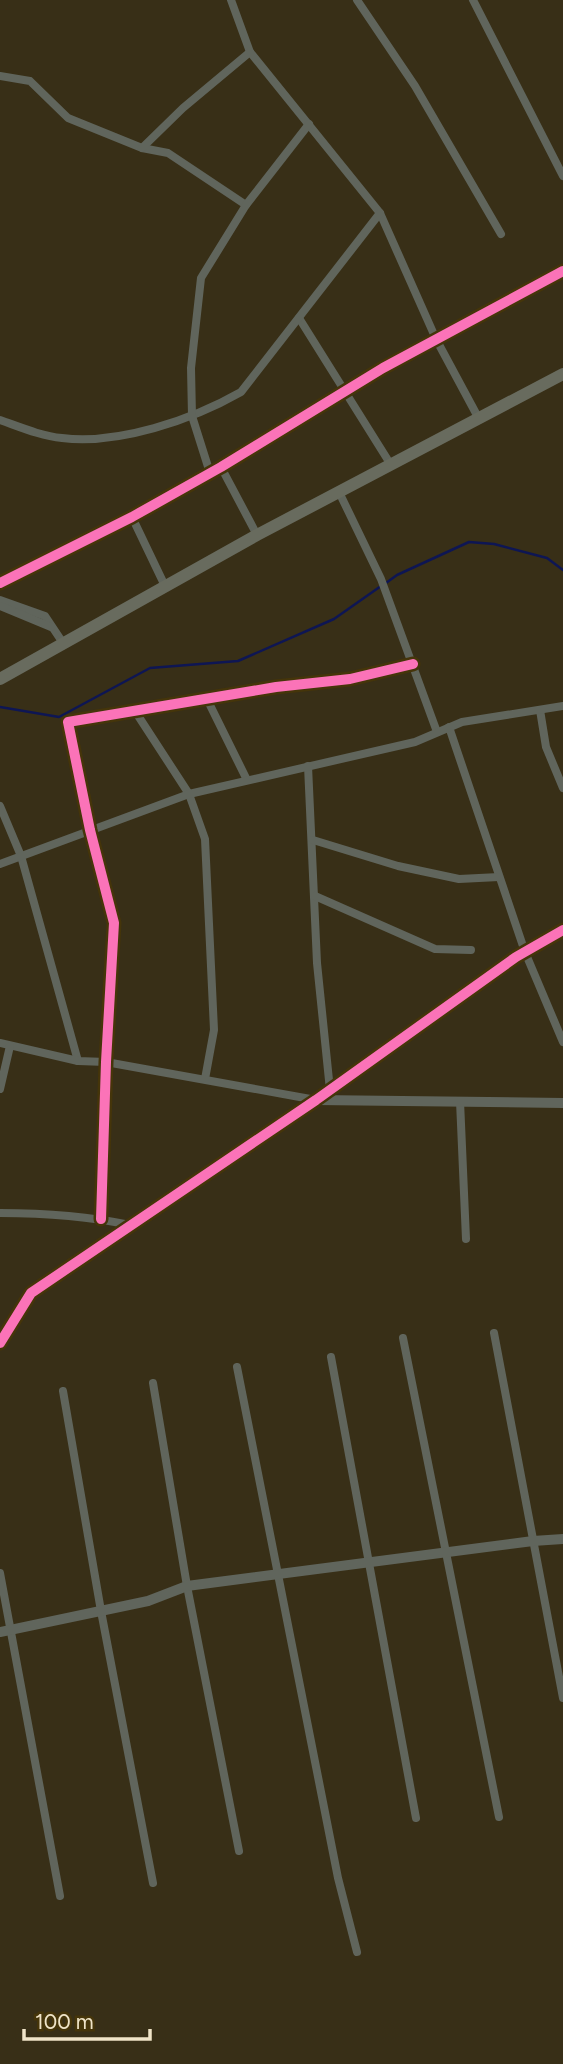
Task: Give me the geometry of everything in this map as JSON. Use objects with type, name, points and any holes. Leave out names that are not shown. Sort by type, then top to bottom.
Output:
[{"type":"main road","points":[[0,679],[257,536],[563,374]]},
{"type":"street","points":[[231,0],[250,52],[380,213],[436,340],[479,419]]},
{"type":"street","points":[[357,0],[415,86],[501,234]]},
{"type":"street","points":[[473,0],[563,176]]},
{"type":"street","points":[[142,148],[183,108],[250,52]]},
{"type":"street","points":[[0,76],[30,82],[68,118],[142,148],[168,153],[246,205]]},
{"type":"street","points":[[210,473],[192,416],[191,368],[201,278],[246,205],[309,124]]},
{"type":"street","points":[[0,419],[59,438],[92,440],[160,426],[211,409],[241,392],[380,213]]},
{"type":"street","points":[[0,583],[132,517],[221,467],[345,391],[563,271]]},
{"type":"street","points":[[299,318],[391,465]]},
{"type":"street","points":[[221,467],[257,536]]},
{"type":"street","points":[[339,492],[381,579],[437,732]]},
{"type":"street","points":[[132,517],[165,586]]},
{"type":"street","points":[[0,600],[45,616],[64,643]]},
{"type":"street","points":[[0,606],[51,627]]},
{"type":"street","points":[[101,1219],[114,923],[90,830],[68,722],[276,687],[350,679],[413,664]]},
{"type":"street","points":[[207,699],[247,780]]},
{"type":"street","points":[[0,864],[189,794],[415,742],[462,722],[563,706]]},
{"type":"street","points":[[540,710],[546,747],[563,788]]},
{"type":"street","points":[[135,711],[189,794],[205,839],[214,1030],[205,1079]]},
{"type":"street","points":[[449,727],[525,952],[563,1042]]},
{"type":"street","points":[[308,766],[317,963],[330,1090]]},
{"type":"street","points":[[0,806],[21,856],[78,1061]]},
{"type":"street","points":[[313,840],[398,866],[459,879],[499,877]]},
{"type":"street","points":[[315,896],[435,949],[471,950]]},
{"type":"street","points":[[0,1343],[31,1293],[316,1100],[525,952],[563,930]]},
{"type":"street","points":[[0,1043],[78,1061],[106,1062],[316,1100],[563,1103]]},
{"type":"street","points":[[0,1089],[10,1046]]},
{"type":"street","points":[[460,1101],[466,1239]]},
{"type":"street","points":[[0,1213],[36,1213],[101,1219],[130,1225]]},
{"type":"street","points":[[494,1333],[563,1698]]},
{"type":"street","points":[[403,1338],[499,1817]]},
{"type":"street","points":[[331,1357],[416,1818]]},
{"type":"street","points":[[237,1367],[338,1878],[357,1952]]},
{"type":"street","points":[[153,1382],[187,1586],[239,1851]]},
{"type":"street","points":[[62,1391],[153,1883]]},
{"type":"street","points":[[5,1631],[148,1601],[187,1586],[563,1539]]},
{"type":"street","points":[[0,1573],[5,1631],[60,1896]]},
{"type":"waterway","points":[[386,583],[397,575],[469,542],[494,544],[547,558],[563,570]]},
{"type":"waterway","points":[[0,707],[59,717],[150,668],[238,661],[334,619],[381,586]]},
{"type":"cycle path","points":[[0,583],[132,517],[221,467],[383,368],[563,271]]},
{"type":"cycle path","points":[[101,1219],[114,923],[90,830],[68,722],[276,687],[350,679],[413,664]]},
{"type":"cycle path","points":[[0,1343],[31,1293],[316,1100],[516,957],[563,930]]}]
